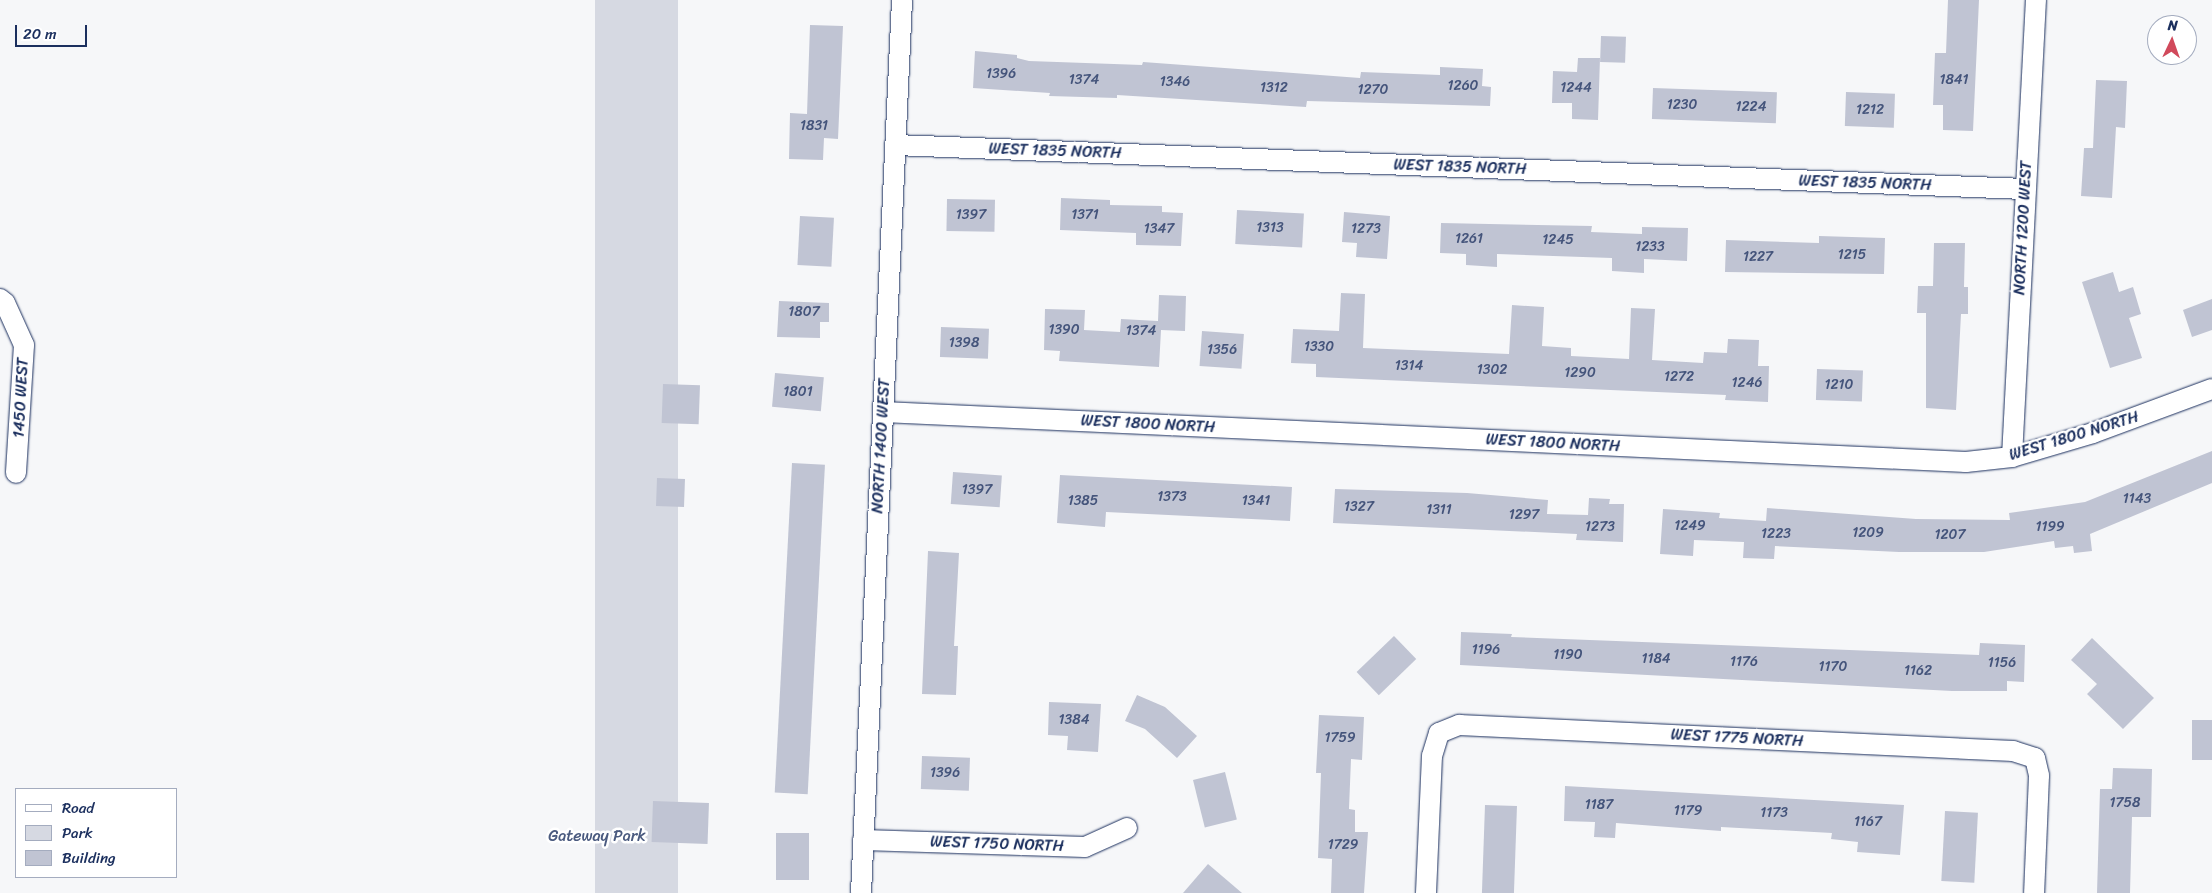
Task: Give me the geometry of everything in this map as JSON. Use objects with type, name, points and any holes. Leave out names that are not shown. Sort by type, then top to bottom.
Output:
[{"type":"street","name":"NORTH 1400 WEST","points":[[861,893],[902,0]]},
{"type":"street","name":"NORTH 1200 WEST","points":[[2012,457],[2036,0]]},
{"type":"street","name":"WEST 1835 NORTH","points":[[895,144],[2025,189]]},
{"type":"street","name":"1450 WEST","points":[[0,299],[5,303],[24,345],[16,473]]},
{"type":"street","name":"WEST 1800 NORTH","points":[[882,412],[1966,462],[2012,457],[2093,433],[2212,389]]},
{"type":"street","name":"WEST 1775 NORTH","points":[[1426,893],[1432,756],[1439,733],[1459,725],[2014,751],[2035,758],[2039,776],[2034,893]]},
{"type":"street","name":"WEST 1750 NORTH","points":[[863,840],[1085,847],[1127,828]]},
{"type":"green space","name":"Gateway Park","points":[[595,0],[678,0],[678,893],[595,893]]},
{"type":"building","points":[[1948,0],[1979,0],[1973,131],[1943,130],[1943,105],[1933,105],[1935,53],[1946,53]]},
{"type":"building","points":[[810,25],[843,26],[838,139],[824,138],[823,160],[789,159],[790,113],[807,114]]},
{"type":"building","points":[[1601,36],[1626,37],[1625,63],[1600,62]]},
{"type":"building","points":[[975,51],[1017,55],[1017,58],[1029,61],[1142,65],[1143,62],[1360,78],[1361,72],[1440,75],[1440,67],[1483,69],[1482,86],[1491,87],[1490,106],[1307,101],[1306,107],[1117,95],[1117,98],[1049,96],[1050,93],[973,88]]},
{"type":"building","points":[[1578,58],[1600,58],[1598,120],[1572,119],[1572,103],[1552,103],[1553,71],[1577,72]]},
{"type":"building","points":[[2096,80],[2127,81],[2125,128],[2116,127],[2112,198],[2081,196],[2084,148],[2093,148]]},
{"type":"building","points":[[1653,88],[1777,92],[1776,123],[1652,119]]},
{"type":"building","points":[[1846,92],[1895,94],[1894,128],[1845,126]]},
{"type":"building","points":[[1061,198],[1110,200],[1110,205],[1162,206],[1162,212],[1183,213],[1181,246],[1136,245],[1136,233],[1060,230]]},
{"type":"building","points":[[947,199],[995,200],[994,232],[946,231]]},
{"type":"building","points":[[1237,210],[1304,214],[1302,247],[1235,244]]},
{"type":"building","points":[[1344,212],[1390,216],[1387,259],[1356,257],[1357,243],[1342,242]]},
{"type":"building","points":[[800,216],[834,218],[831,267],[797,265]]},
{"type":"building","points":[[1441,223],[1592,226],[1591,232],[1642,234],[1642,227],[1688,228],[1687,261],[1644,259],[1644,273],[1612,271],[1612,258],[1497,254],[1497,267],[1466,265],[1466,254],[1440,253]]},
{"type":"building","points":[[1819,236],[1885,238],[1884,274],[1725,272],[1726,240],[1819,243]]},
{"type":"building","points":[[1934,243],[1965,243],[1964,287],[1968,287],[1968,314],[1961,314],[1956,410],[1926,408],[1926,313],[1917,313],[1918,286],[1933,286]]},
{"type":"building","points":[[2113,272],[2119,292],[2133,287],[2141,314],[2129,318],[2142,358],[2110,368],[2082,282]]},
{"type":"building","points":[[1341,293],[1365,294],[1363,348],[1509,354],[1512,305],[1544,307],[1542,346],[1571,348],[1571,356],[1629,359],[1631,308],[1655,309],[1652,360],[1703,363],[1704,352],[1727,353],[1728,339],[1759,340],[1758,366],[1769,366],[1768,402],[1725,400],[1726,395],[1316,377],[1316,364],[1291,363],[1293,329],[1339,331]]},
{"type":"building","points":[[1159,295],[1186,296],[1185,331],[1161,330],[1159,367],[1059,361],[1060,351],[1044,350],[1045,309],[1085,310],[1084,330],[1120,332],[1121,319],[1158,321]]},
{"type":"building","points":[[2212,299],[2212,330],[2192,337],[2183,310]]},
{"type":"building","points":[[779,301],[829,303],[829,322],[820,322],[820,338],[777,337]]},
{"type":"building","points":[[941,327],[989,329],[988,359],[940,357]]},
{"type":"building","points":[[1202,331],[1244,334],[1241,369],[1200,366]]},
{"type":"building","points":[[1817,369],[1863,371],[1862,402],[1816,400]]},
{"type":"building","points":[[775,373],[824,377],[821,411],[772,407]]},
{"type":"building","points":[[663,384],[700,385],[699,424],[662,423]]},
{"type":"building","points":[[2212,451],[2212,483],[2090,534],[2092,551],[2074,553],[2073,546],[2055,548],[2054,541],[1984,552],[1899,552],[1775,546],[1774,559],[1743,558],[1744,542],[1694,540],[1693,556],[1660,554],[1663,509],[1720,513],[1719,518],[1766,521],[1767,508],[1916,519],[2010,520],[2009,513],[2085,502]]},
{"type":"building","points":[[792,463],[825,465],[808,794],[775,793]]},
{"type":"building","points":[[953,472],[1002,475],[1000,507],[951,504]]},
{"type":"building","points":[[1060,475],[1292,487],[1290,521],[1106,512],[1105,527],[1057,523]]},
{"type":"building","points":[[657,478],[685,479],[684,507],[656,506]]},
{"type":"building","points":[[1335,489],[1467,493],[1548,500],[1547,514],[1588,515],[1589,498],[1610,499],[1609,504],[1624,504],[1623,542],[1576,540],[1577,534],[1333,523]]},
{"type":"building","points":[[928,551],[959,553],[954,646],[958,646],[956,695],[922,694]]},
{"type":"building","points":[[1461,632],[1512,634],[1511,637],[1979,655],[1980,643],[2025,645],[2024,682],[2007,681],[2007,691],[1952,691],[1460,665]]},
{"type":"building","points":[[1394,636],[1416,659],[1379,695],[1357,672]]},
{"type":"building","points":[[2092,638],[2154,698],[2123,729],[2087,694],[2097,684],[2071,660]]},
{"type":"building","points":[[1137,695],[1165,707],[1197,736],[1177,758],[1145,729],[1125,721]]},
{"type":"building","points":[[1049,702],[1101,704],[1098,752],[1067,750],[1068,736],[1048,735]]},
{"type":"building","points":[[1319,715],[1364,717],[1362,760],[1351,759],[1349,809],[1355,810],[1355,832],[1368,832],[1364,893],[1331,893],[1332,859],[1318,858],[1321,773],[1316,773]]},
{"type":"building","points":[[2192,720],[2212,720],[2212,760],[2192,760]]},
{"type":"building","points":[[922,756],[970,758],[969,791],[921,789]]},
{"type":"building","points":[[2113,768],[2152,769],[2151,817],[2132,817],[2130,893],[2097,893],[2100,789],[2112,789]]},
{"type":"building","points":[[1225,772],[1237,820],[1205,828],[1193,780]]},
{"type":"building","points":[[1565,786],[1904,805],[1900,855],[1857,852],[1858,842],[1831,839],[1832,833],[1721,827],[1721,831],[1616,823],[1615,838],[1594,837],[1595,822],[1564,821]]},
{"type":"building","points":[[653,801],[709,803],[708,844],[652,842]]},
{"type":"building","points":[[1485,805],[1517,806],[1514,893],[1482,893]]},
{"type":"building","points":[[1945,811],[1978,813],[1974,883],[1941,881]]},
{"type":"building","points":[[776,833],[809,833],[809,880],[776,880]]},
{"type":"building","points":[[1208,864],[1242,893],[1183,893]]}]
